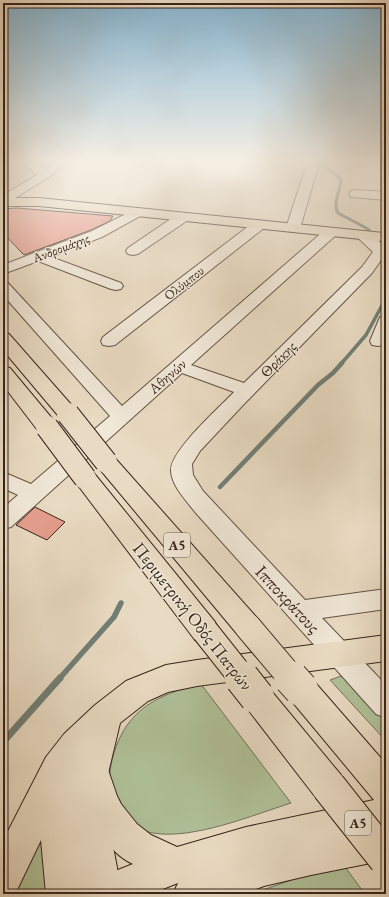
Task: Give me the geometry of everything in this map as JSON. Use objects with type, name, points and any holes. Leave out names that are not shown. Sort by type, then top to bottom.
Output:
[{"type":"main road","points":[[48,203],[378,237]]},
{"type":"main road","name":"Περιμετρική Οδός Πατρών","points":[[3,338],[68,414],[106,462],[378,779]]},
{"type":"main road","name":"Περιμετρική Οδός Πατρών","points":[[3,372],[205,631],[386,859]]},
{"type":"main road","points":[[3,879],[58,769],[75,745],[106,714],[137,691],[166,679],[197,673],[386,648]]},
{"type":"main road","points":[[106,714],[88,786],[90,815],[103,894],[264,868],[311,857],[386,843]]},
{"type":"main road","points":[[58,769],[57,820],[60,866],[65,894]]},
{"type":"main road","points":[[92,770],[102,803],[109,816],[125,836],[138,848],[184,880]]},
{"type":"main road","points":[[184,880],[246,844],[386,814]]},
{"type":"street","points":[[293,228],[301,203]]},
{"type":"street","name":"Ανδρομάχης","points":[[3,270],[97,234],[138,212]]},
{"type":"street","points":[[133,251],[183,217]]},
{"type":"street","name":"Ολύμπου","points":[[109,341],[259,225]]},
{"type":"street","points":[[161,232],[178,237]]},
{"type":"street","name":"Αθηνών","points":[[3,521],[331,232]]},
{"type":"street","name":"Θράκης","points":[[191,491],[182,475],[182,464],[185,456],[246,390],[367,270],[379,254],[378,237]]},
{"type":"street","points":[[40,257],[116,286]]},
{"type":"street","points":[[3,286],[56,346],[122,416]]},
{"type":"street","points":[[378,341],[386,320]]},
{"type":"street","points":[[179,366],[246,390]]},
{"type":"street","points":[[3,479],[34,494]]},
{"type":"street","name":"Ιπποκράτους","points":[[191,491],[205,509],[386,705]]},
{"type":"street","points":[[298,611],[386,599]]},
{"type":"green space","points":[[341,676],[386,720],[386,741],[330,680]]},
{"type":"green space","points":[[201,684],[291,803],[241,820],[204,830],[169,834],[147,832],[133,824],[112,788],[110,774],[114,753],[127,725],[136,714],[158,699]]},
{"type":"green space","points":[[42,829],[52,894],[9,894]]},
{"type":"green space","points":[[345,867],[365,894],[251,894],[300,877]]},
{"type":"building","points":[[17,208],[113,216],[110,221],[91,230],[24,255],[3,233],[3,209]]},
{"type":"building","points":[[35,507],[65,522],[47,540],[16,525]]},
{"type":"waterway","points":[[336,203],[338,213],[368,229],[386,250]]},
{"type":"waterway","points":[[341,364],[366,335],[386,298]]},
{"type":"waterway","points":[[220,487],[318,385],[333,373],[342,363]]},
{"type":"waterway","points":[[59,679],[114,617],[121,603]]},
{"type":"waterway","points":[[3,742],[60,678]]}]
